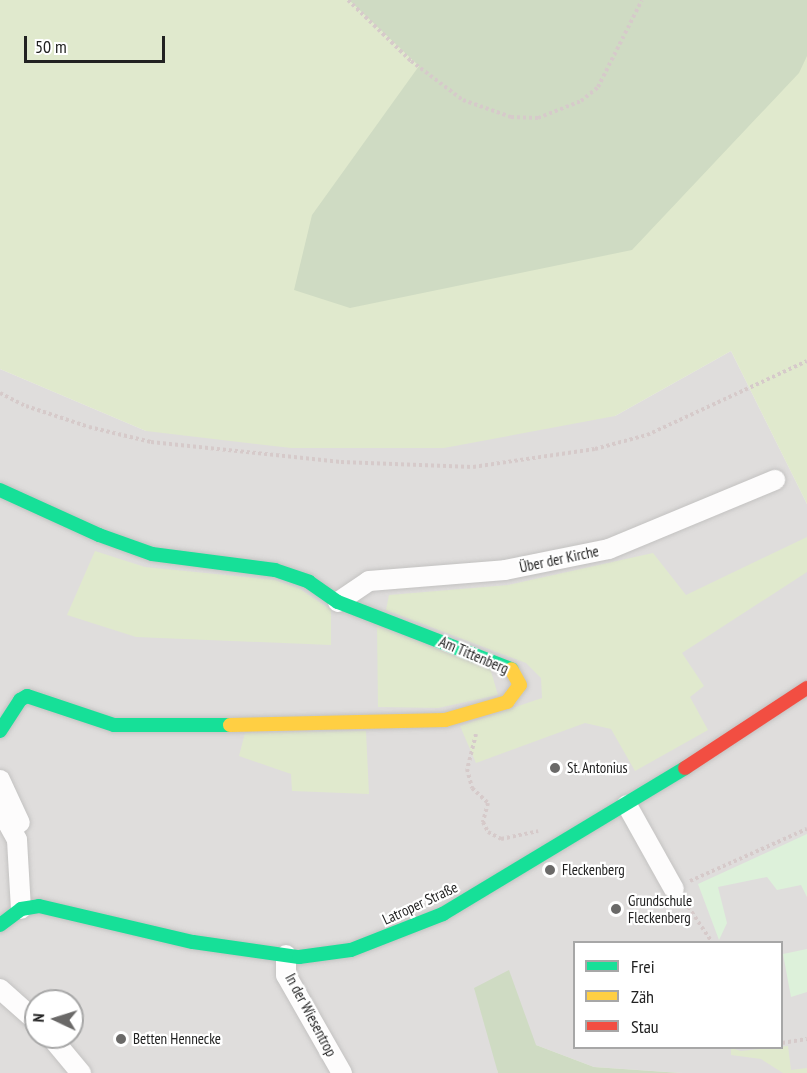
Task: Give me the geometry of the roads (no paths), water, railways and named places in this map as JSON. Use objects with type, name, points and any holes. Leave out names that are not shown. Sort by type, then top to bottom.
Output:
[{"type":"street","name":"Über der Kirche","points":[[338,602],[369,580],[505,570],[609,549],[775,480]]},
{"type":"street","name":"Am Tittenberg","points":[[0,490],[99,536],[152,554],[275,570],[309,582],[338,602],[498,662],[514,672],[518,691],[507,702],[445,720],[136,727],[114,725],[27,696],[20,700],[0,731]]},
{"type":"street","name":"Latroper Straße","points":[[21,909],[39,906],[194,942],[286,955],[312,957],[351,950],[443,914],[627,805],[807,688]]},
{"type":"street","points":[[0,780],[20,824],[17,840],[21,909],[0,925]]},
{"type":"street","points":[[627,805],[674,889]]},
{"type":"street","points":[[0,809],[17,840]]},
{"type":"street","name":"In der Wiesentrop","points":[[286,955],[286,975],[342,1073]]},
{"type":"street","points":[[0,989],[24,1010]]},
{"type":"street","points":[[61,1049],[81,1073]]},
{"type":"place","name":"St. Antonius","points":[[555,768]]},
{"type":"place","name":"Fleckenberg","points":[[550,870]]},
{"type":"place","name":"Grundschule Fleckenberg","points":[[616,909]]},
{"type":"place","name":"Betten Hennecke","points":[[121,1039]]}]
